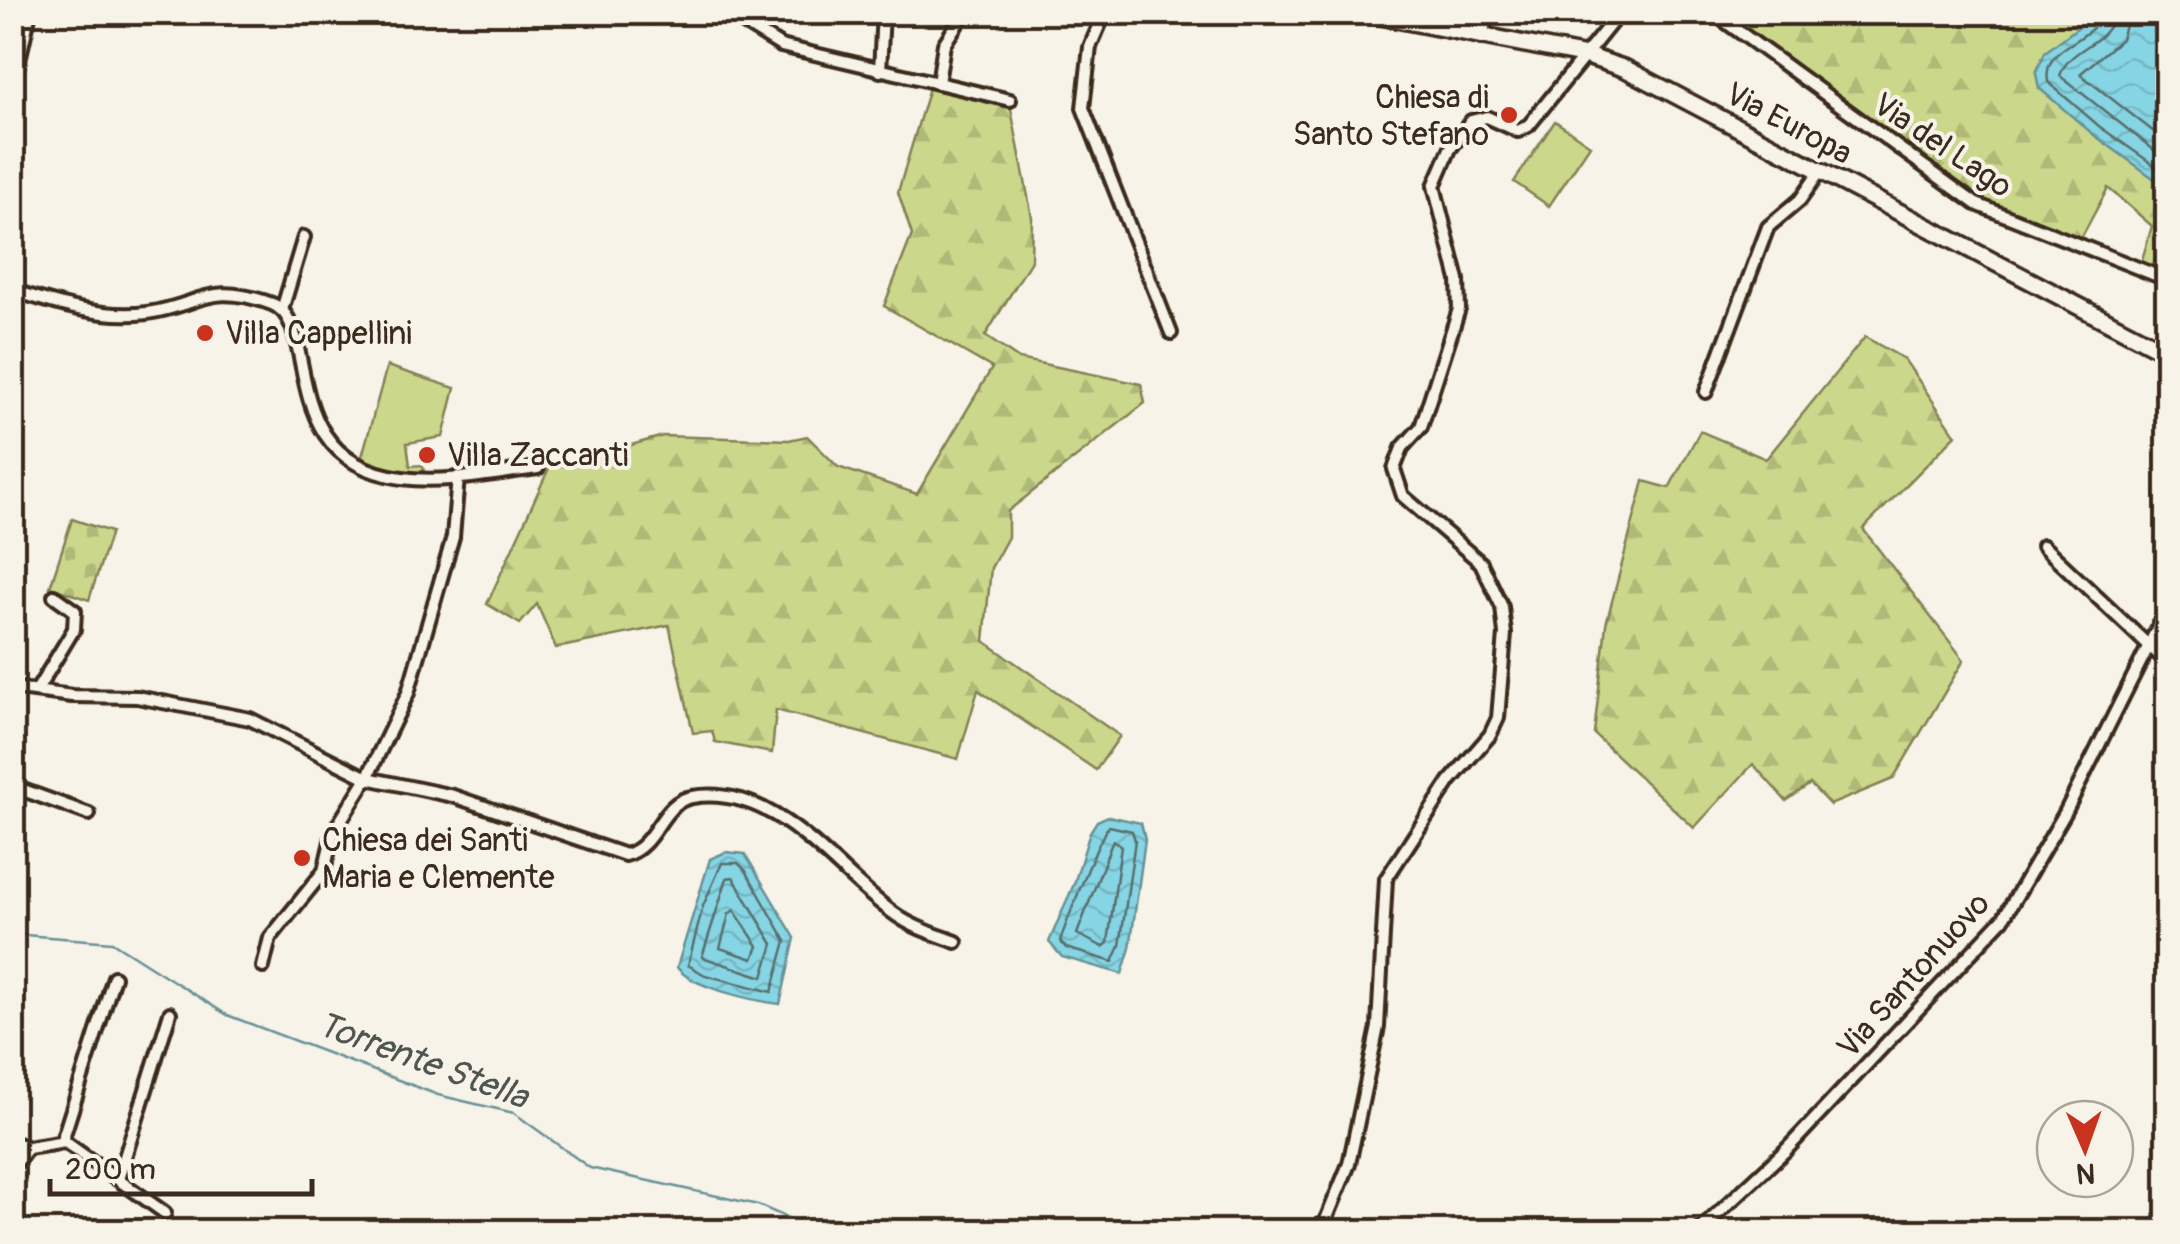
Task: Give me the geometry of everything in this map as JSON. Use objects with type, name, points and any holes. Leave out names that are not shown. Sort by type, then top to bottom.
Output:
[{"type":"main road","name":"Via Europa","points":[[1360,12],[1587,56],[1626,69],[2168,353]]},
{"type":"street","points":[[12,91],[30,12]]},
{"type":"street","points":[[726,12],[781,46],[1010,100]]},
{"type":"street","points":[[880,71],[883,12]]},
{"type":"street","points":[[938,83],[944,44],[965,12]]},
{"type":"street","points":[[1105,12],[1090,47],[1082,108],[1172,333]]},
{"type":"street","points":[[1481,38],[1486,20],[1502,12]]},
{"type":"street","points":[[1321,1232],[1349,1164],[1378,1027],[1386,880],[1450,781],[1495,727],[1501,697],[1505,618],[1488,576],[1472,554],[1403,496],[1394,469],[1402,448],[1421,427],[1459,308],[1458,280],[1434,186],[1450,149],[1471,121],[1487,117],[1518,131],[1587,56],[1620,12]]},
{"type":"street","name":"Via del Lago","points":[[1712,12],[1976,204],[2168,280]]},
{"type":"street","points":[[1706,392],[1768,227],[1800,200],[1821,170]]},
{"type":"street","points":[[304,237],[282,310],[312,414],[334,448],[367,468],[397,478],[538,468]]},
{"type":"street","points":[[12,290],[70,308],[124,314],[153,312],[219,292],[282,310]]},
{"type":"street","points":[[262,968],[270,938],[324,871],[333,833],[367,778],[408,693],[453,537],[458,476]]},
{"type":"street","points":[[2043,546],[2168,664]]},
{"type":"street","points":[[37,690],[74,629],[76,611],[54,596]]},
{"type":"street","name":"Via Santonuovo","points":[[1698,1232],[1786,1150],[2003,919],[2065,813],[2168,607]]},
{"type":"street","points":[[12,688],[72,696],[137,697],[250,718],[367,778],[453,796],[625,855],[642,849],[668,813],[684,799],[702,796],[759,805],[784,818],[898,916],[956,942]]},
{"type":"street","points":[[12,786],[89,814]]},
{"type":"street","points":[[62,1141],[114,978]]},
{"type":"street","points":[[118,1179],[170,1013]]},
{"type":"street","points":[[12,1142],[28,1148],[62,1141],[165,1213]]},
{"type":"street","points":[[12,1168],[28,1148]]},
{"type":"green space","points":[[1737,12],[2167,13],[2167,274],[2141,263],[2152,226],[2108,188],[2080,240],[1982,202],[1733,21]]},
{"type":"green space","points":[[929,88],[1010,104],[1032,217],[1031,261],[985,336],[1019,359],[1141,384],[1145,403],[1008,511],[1008,537],[991,568],[984,641],[1120,736],[1096,770],[978,690],[958,759],[776,710],[772,753],[715,742],[712,731],[693,733],[669,625],[556,648],[537,604],[520,624],[487,604],[549,468],[663,436],[789,440],[807,436],[838,467],[917,494],[992,368],[884,306],[912,235],[898,192]]},
{"type":"green space","points":[[1555,121],[1590,145],[1549,206],[1514,182]]},
{"type":"green space","points":[[1865,337],[1904,359],[1956,435],[1863,529],[1964,660],[1893,779],[1830,805],[1810,784],[1786,801],[1753,764],[1694,828],[1594,734],[1606,624],[1644,481],[1669,488],[1700,431],[1766,459]]},
{"type":"green space","points":[[387,366],[455,388],[443,437],[407,443],[410,466],[423,465],[424,474],[393,474],[361,460]]},
{"type":"green space","points":[[72,519],[111,532],[89,600],[50,587]]},
{"type":"water","points":[[2097,13],[2167,13],[2167,188],[2094,135],[2039,88],[2036,73],[2045,52]]},
{"type":"water","points":[[1108,816],[1141,823],[1145,840],[1130,948],[1122,974],[1062,957],[1049,942],[1074,884],[1090,832],[1097,821]]},
{"type":"water","points":[[726,852],[745,854],[795,938],[780,1004],[709,987],[677,967],[710,859]]},
{"type":"waterway","name":"Torrente Stella","points":[[12,934],[112,942],[227,1015],[438,1095],[514,1113],[590,1168],[758,1205],[820,1232]]},
{"type":"place","name":"Chiesa di Santo Stefano","points":[[1509,115]]},
{"type":"place","name":"Villa Cappellini","points":[[205,333]]},
{"type":"place","name":"Villa Zaccanti","points":[[427,455]]},
{"type":"place","name":"Chiesa dei Santi Maria e Clemente","points":[[302,858]]}]
